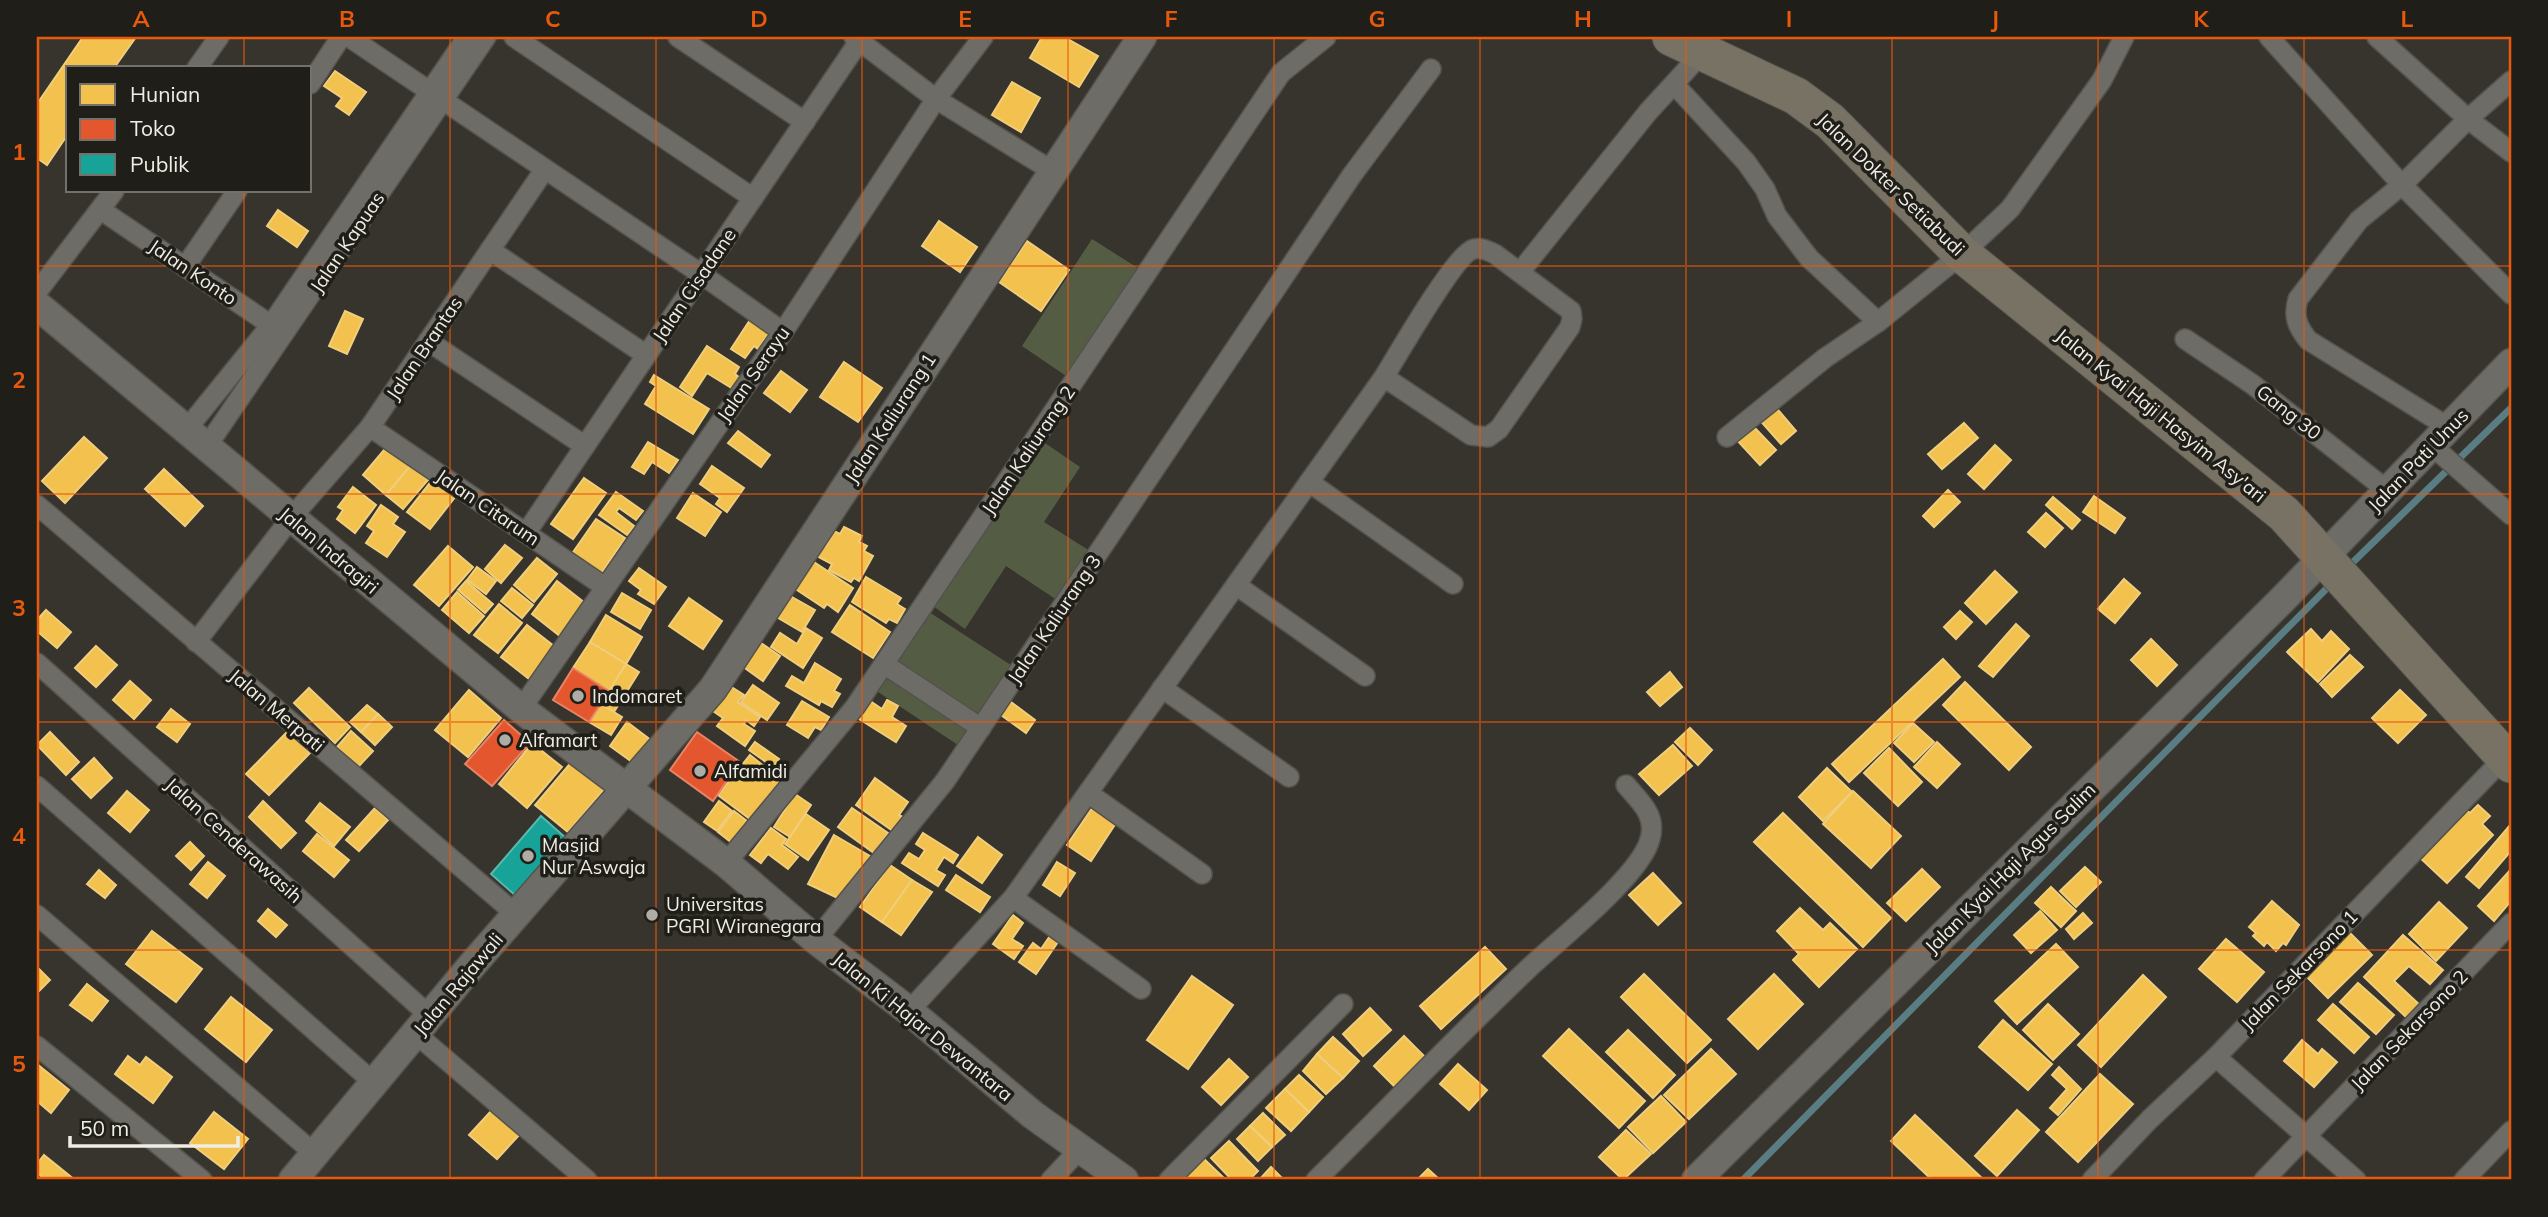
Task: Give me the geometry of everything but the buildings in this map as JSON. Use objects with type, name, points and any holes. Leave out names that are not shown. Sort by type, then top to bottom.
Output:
[{"type":"highway","name":"Jalan Dokter Setiabudi","points":[[1671,37],[1796,96],[1830,121],[1962,254],[2004,287]]},
{"type":"highway","name":"Jalan Kyai Haji Hasyim Asy'ari","points":[[2004,287],[2284,514],[2508,761]]},
{"type":"main road","name":"Jalan Kaliurang 1","points":[[626,790],[713,689],[1142,37]]},
{"type":"main road","name":"Jalan Indragiri","points":[[37,305],[521,709],[626,790]]},
{"type":"main road","name":"Jalan Pati Unus","points":[[2335,569],[2388,491],[2443,445],[2511,363]]},
{"type":"main road","name":"Jalan Kyai Haji Agus Salim","points":[[1696,1180],[2282,600],[2335,569]]},
{"type":"main road","name":"Jalan Ki Hajar Dewantara","points":[[626,790],[726,863],[816,940],[909,1011],[1033,1115],[1121,1178]]},
{"type":"main road","name":"Jalan Rajawali","points":[[293,1180],[473,964],[626,790]]},
{"type":"street","points":[[198,66],[219,37]]},
{"type":"street","points":[[312,81],[341,37]]},
{"type":"street","points":[[349,37],[783,332]]},
{"type":"street","name":"Jalan Kapuas","points":[[437,96],[467,37]]},
{"type":"street","name":"Jalan Kapuas","points":[[196,438],[278,330],[437,96],[486,37]]},
{"type":"street","points":[[514,37],[753,198]]},
{"type":"street","points":[[678,37],[804,122]]},
{"type":"street","name":"Jalan Serayu","points":[[521,709],[783,332],[936,99],[982,37]]},
{"type":"street","name":"Jalan Kaliurang 2","points":[[726,863],[855,707],[1281,73],[1326,37]]},
{"type":"street","points":[[1727,438],[1825,358],[1878,321],[1962,254],[2010,209],[2102,80],[2124,37]]},
{"type":"street","points":[[2269,37],[2402,185],[2511,294]]},
{"type":"street","points":[[2377,37],[2469,119],[2511,152]]},
{"type":"street","points":[[859,38],[936,99],[1054,172]]},
{"type":"street","name":"Jalan Cisadane","points":[[526,533],[859,38]]},
{"type":"street","points":[[1520,272],[1600,170],[1703,52]]},
{"type":"street","name":"Jalan Kaliurang 3","points":[[816,940],[945,781],[1352,175],[1431,69]]},
{"type":"street","points":[[2511,81],[2402,185],[2359,219],[2298,299],[2295,312],[2299,329],[2308,340],[2443,445],[2473,484],[2511,515]]},
{"type":"street","points":[[1674,84],[1746,162],[1765,190],[1777,216],[1809,258],[1878,321]]},
{"type":"street","name":"Jalan Brantas","points":[[196,642],[291,518],[369,427],[545,169]]},
{"type":"street","points":[[37,292],[113,192]]},
{"type":"street","points":[[185,267],[236,192]]},
{"type":"street","name":"Jalan Konto","points":[[101,210],[278,330]]},
{"type":"street","points":[[909,1011],[1013,898],[1384,377],[1429,303],[1463,257],[1473,249],[1484,249],[1495,254],[1571,312],[1570,327],[1499,429],[1488,437],[1471,435],[1384,377]]},
{"type":"street","points":[[490,250],[646,355]]},
{"type":"street","name":"Gang 30","points":[[2185,339],[2252,384],[2388,491]]},
{"type":"street","points":[[428,341],[584,446]]},
{"type":"street","name":"Jalan Citarum","points":[[369,427],[606,587]]},
{"type":"street","points":[[1309,482],[1453,583]]},
{"type":"street","name":"Jalan Merpati","points":[[37,505],[517,915]]},
{"type":"street","points":[[1236,585],[1365,676]]},
{"type":"street","name":"Jalan Cenderawasih","points":[[37,663],[587,1180]]},
{"type":"street","points":[[884,664],[981,729]]},
{"type":"street","points":[[1162,688],[1289,778]]},
{"type":"street","name":"Jalan Sekarsono 1","points":[[2092,1180],[2508,761]]},
{"type":"street","points":[[1316,1180],[1531,966],[1629,873],[1647,847],[1652,827],[1650,813],[1626,785]]},
{"type":"street","points":[[37,786],[373,1082]]},
{"type":"street","points":[[1088,793],[1202,874]]},
{"type":"street","points":[[1013,898],[1140,989]]},
{"type":"street","points":[[37,915],[316,1154]]},
{"type":"street","name":"Jalan Sekarsono 2","points":[[2264,1180],[2511,923]]},
{"type":"street","points":[[1169,1180],[1343,1004]]},
{"type":"street","points":[[37,1046],[202,1180]]},
{"type":"street","points":[[2216,1057],[2356,1180]]},
{"type":"street","points":[[2463,1180],[2511,1130]]},
{"type":"street","points":[[1051,1180],[1079,1150]]},
{"type":"green space","points":[[1092,239],[1141,270],[1069,378],[1022,346]]},
{"type":"green space","points":[[1045,443],[1080,467],[1044,522],[1090,551],[1057,600],[1006,566],[965,629],[933,606]]},
{"type":"green space","points":[[929,612],[1014,667],[961,747],[875,690]]},
{"type":"waterway","points":[[2348,567],[2511,408]]},
{"type":"waterway","points":[[1743,1180],[2332,583]]},
{"type":"place","name":"Indomaret","points":[[578,696]]},
{"type":"place","name":"Alfamart","points":[[505,740]]},
{"type":"place","name":"Alfamidi","points":[[700,771]]},
{"type":"place","name":"Masjid Nur Aswaja","points":[[528,856]]},
{"type":"place","name":"Universitas PGRI Wiranegara","points":[[652,915]]}]
